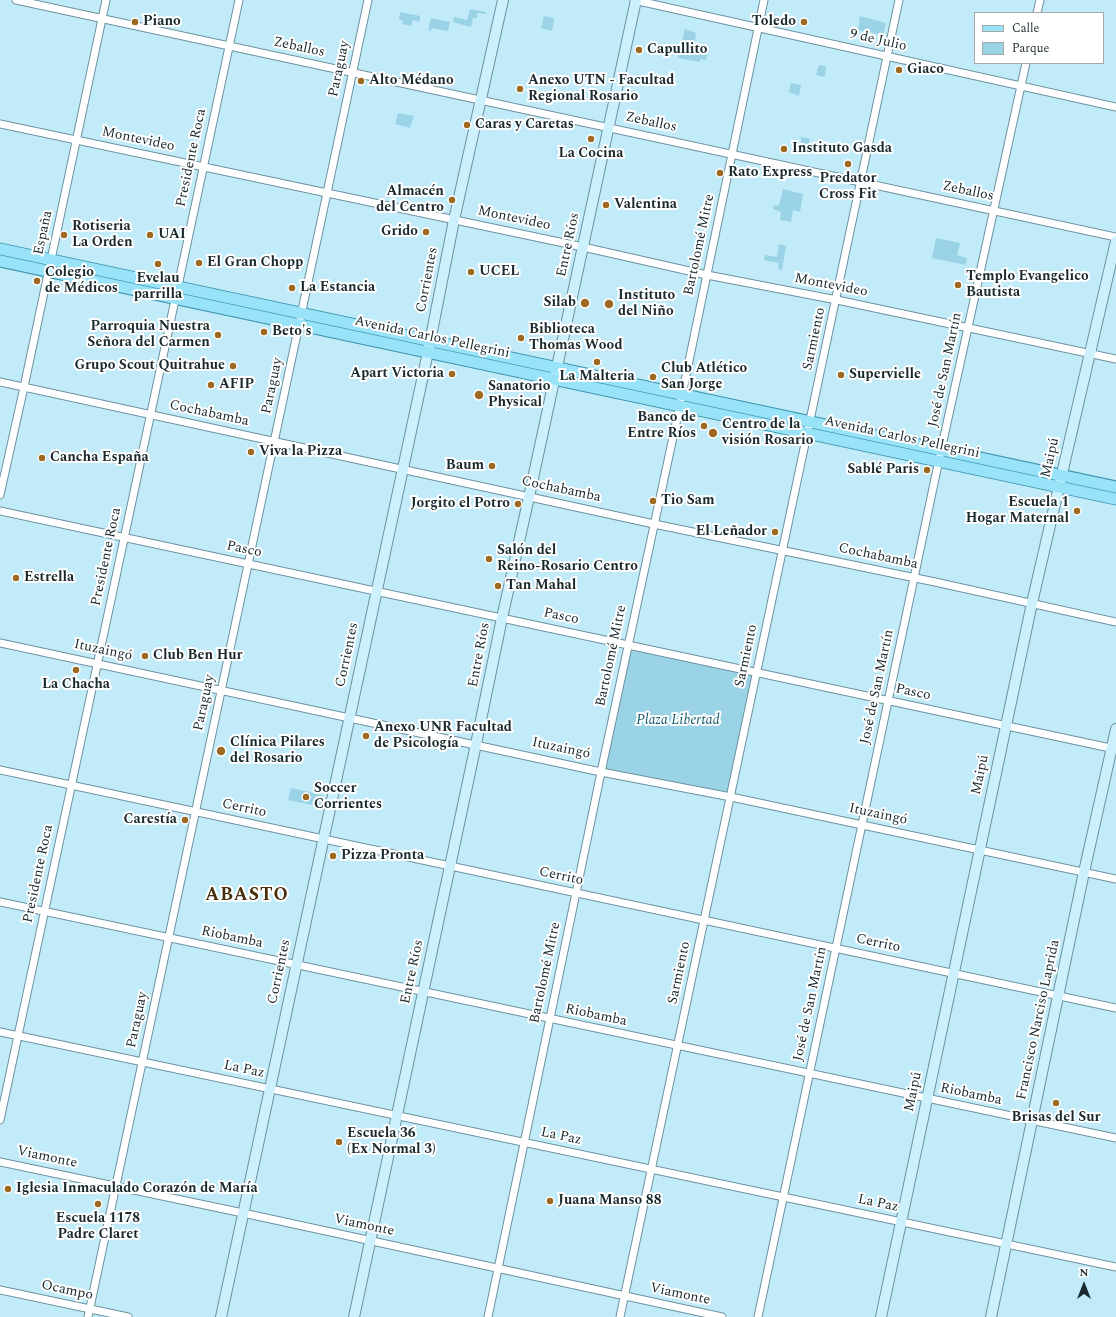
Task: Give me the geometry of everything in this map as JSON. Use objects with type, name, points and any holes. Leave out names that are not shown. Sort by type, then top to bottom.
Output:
[{"type":"main road","name":"Corrientes","points":[[221,1317],[428,352],[454,220],[482,100],[503,0]]},
{"type":"main road","name":"Entre Ríos","points":[[354,1317],[635,0]]},
{"type":"main road","name":"Maipú","points":[[881,1317],[1032,603],[1116,240]]},
{"type":"main road","name":"Avenida Carlos Pellegrini","points":[[0,249],[1116,487]]},
{"type":"main road","name":"Avenida Carlos Pellegrini","points":[[0,261],[1116,499]]},
{"type":"main road","name":"Francisco Narciso Laprida","points":[[991,1317],[1084,872],[1114,749],[1116,729]]},
{"type":"street","name":"Zeballos","points":[[16,0],[1116,237]]},
{"type":"street","name":"España","points":[[0,495],[49,272],[106,0]]},
{"type":"street","name":"Presidente Roca","points":[[0,1120],[238,0]]},
{"type":"street","name":"Paraguay","points":[[88,1317],[368,0]]},
{"type":"street","name":"9 de Julio","points":[[635,0],[1116,107]]},
{"type":"street","name":"Bartolomé Mitre","points":[[488,1317],[764,0]]},
{"type":"street","name":"Sarmiento","points":[[620,1317],[732,797],[899,0]]},
{"type":"street","points":[[1037,12],[1040,0]]},
{"type":"street","name":"José de San Martín","points":[[758,1317],[941,450],[1026,64]]},
{"type":"street","name":"Montevideo","points":[[0,124],[583,247],[707,275],[837,300],[1116,359]]},
{"type":"street","name":"Cochabamba","points":[[0,382],[654,524],[1116,622]]},
{"type":"street","name":"Pasco","points":[[0,511],[1114,749]]},
{"type":"street","name":"Ituzaingó","points":[[0,643],[601,772],[862,824],[1116,879]]},
{"type":"street","name":"Cerrito","points":[[0,770],[1116,1008]]},
{"type":"street","name":"Riobamba","points":[[0,902],[1116,1138]]},
{"type":"street","name":"La Paz","points":[[0,1032],[1116,1267]]},
{"type":"street","name":"Viamonte","points":[[0,1162],[625,1296],[694,1314],[722,1317]]},
{"type":"street","name":"Ocampo","points":[[0,1290],[128,1317]]},
{"type":"green space","points":[[470,9],[486,12],[485,14],[477,13],[477,18],[473,18],[471,27],[453,22],[454,17],[467,20]]},
{"type":"green space","points":[[400,12],[420,16],[420,22],[413,20],[411,26],[402,24],[403,21],[399,19]]},
{"type":"green space","points":[[544,16],[554,18],[552,31],[541,28]]},
{"type":"green space","points":[[860,16],[886,23],[883,35],[858,30]]},
{"type":"green space","points":[[431,18],[450,22],[448,31],[432,28],[431,31],[428,30]]},
{"type":"green space","points":[[685,29],[696,33],[694,47],[708,50],[706,60],[700,59],[700,62],[678,58]]},
{"type":"green space","points":[[819,65],[826,66],[825,77],[816,75]]},
{"type":"green space","points":[[791,83],[801,85],[799,96],[789,92]]},
{"type":"green space","points":[[398,113],[414,116],[410,128],[395,124]]},
{"type":"green space","points":[[801,137],[810,139],[809,144],[823,147],[822,153],[795,147],[797,142],[801,143]]},
{"type":"green space","points":[[783,189],[803,194],[800,212],[793,210],[791,222],[780,220],[781,212],[773,209],[774,205],[779,206]]},
{"type":"green space","points":[[936,238],[960,243],[957,255],[967,258],[966,265],[932,258]]},
{"type":"green space","points":[[779,244],[786,246],[782,270],[778,269],[779,263],[764,260],[765,255],[777,257]]},
{"type":"green space","name":"Plaza Libertad","points":[[627,645],[757,673],[731,797],[601,772]]},
{"type":"green space","name":"Soccer Corrientes","points":[[291,788],[323,795],[321,807],[288,800]]},
{"type":"place","name":"Piano","points":[[135,22]]},
{"type":"place","name":"Toledo","points":[[804,22]]},
{"type":"place","name":"Capullito","points":[[639,50]]},
{"type":"place","name":"Giaco","points":[[899,70]]},
{"type":"place","name":"Alto Médano","points":[[361,81]]},
{"type":"place","name":"Anexo UTN - Facultad Regional Rosario","points":[[520,89]]},
{"type":"place","name":"Caras y Caretas","points":[[467,125]]},
{"type":"place","name":"La Cocina","points":[[591,139]]},
{"type":"place","name":"Instituto Gasda","points":[[784,149]]},
{"type":"place","name":"Predator Cross Fit","points":[[848,164]]},
{"type":"place","name":"Rato Express","points":[[720,173]]},
{"type":"place","name":"Almacén del Centro","points":[[452,200]]},
{"type":"place","name":"Valentina","points":[[606,205]]},
{"type":"place","name":"Grido","points":[[426,232]]},
{"type":"place","name":"Rotiseria La Orden","points":[[64,235]]},
{"type":"place","name":"UAI","points":[[150,235]]},
{"type":"place","name":"El Gran Chopp","points":[[199,263]]},
{"type":"place","name":"Evelau parrilla","points":[[158,264]]},
{"type":"place","name":"UCEL","points":[[471,272]]},
{"type":"place","name":"Colegio de Médicos","points":[[37,281]]},
{"type":"place","name":"Templo Evangelico Bautista","points":[[958,285]]},
{"type":"place","name":"La Estancia","points":[[292,288]]},
{"type":"place","name":"Silab","points":[[585,303]]},
{"type":"place","name":"Instituto del Niño","points":[[609,304]]},
{"type":"place","name":"Beto's","points":[[264,332]]},
{"type":"place","name":"Parroquia Nuestra Señora del Carmen","points":[[218,335]]},
{"type":"place","name":"Biblioteca Thomas Wood","points":[[521,338]]},
{"type":"place","name":"La Malteria","points":[[597,362]]},
{"type":"place","name":"Grupo Scout Quitrahue","points":[[233,366]]},
{"type":"place","name":"Apart Victoria","points":[[452,374]]},
{"type":"place","name":"Supervielle","points":[[841,375]]},
{"type":"place","name":"Club Atlético San Jorge","points":[[653,377]]},
{"type":"place","name":"AFIP","points":[[211,385]]},
{"type":"place","name":"Sanatorio Physical","points":[[479,395]]},
{"type":"place","name":"Banco de Entre Ríos","points":[[704,426]]},
{"type":"place","name":"Centro de la visión Rosario","points":[[713,433]]},
{"type":"place","name":"Viva la Pizza","points":[[251,452]]},
{"type":"place","name":"Cancha España","points":[[42,458]]},
{"type":"place","name":"Baum","points":[[492,466]]},
{"type":"place","name":"Sablé Paris","points":[[927,470]]},
{"type":"place","name":"Tio Sam","points":[[653,501]]},
{"type":"place","name":"Jorgito el Potro","points":[[518,504]]},
{"type":"place","name":"Escuela 1 Hogar Maternal","points":[[1077,511]]},
{"type":"place","name":"El Leñador","points":[[775,532]]},
{"type":"place","name":"Salón del Reino-Rosario Centro","points":[[489,559]]},
{"type":"place","name":"Estrella","points":[[16,578]]},
{"type":"place","name":"Tan Mahal","points":[[498,586]]},
{"type":"place","name":"Club Ben Hur","points":[[145,656]]},
{"type":"place","name":"La Chacha","points":[[76,670]]},
{"type":"place","name":"Anexo UNR Facultad de Psicología","points":[[366,736]]},
{"type":"place","name":"Clínica Pilares del Rosario","points":[[221,751]]},
{"type":"place","name":"Soccer Corrientes","points":[[306,797]]},
{"type":"place","name":"Carestía","points":[[185,820]]},
{"type":"place","name":"Pizza Pronta","points":[[333,856]]},
{"type":"place","name":"Brisas del Sur","points":[[1056,1103]]},
{"type":"place","name":"Escuela 36 (Ex Normal 3)","points":[[339,1142]]},
{"type":"place","name":"Iglesia Inmaculado Corazón de María","points":[[8,1189]]},
{"type":"place","name":"Juana Manso 88","points":[[550,1201]]},
{"type":"place","name":"Escuela 1178 Padre Claret","points":[[98,1204]]},
{"type":"district","name":"ABASTO","points":[[247,896]]}]
